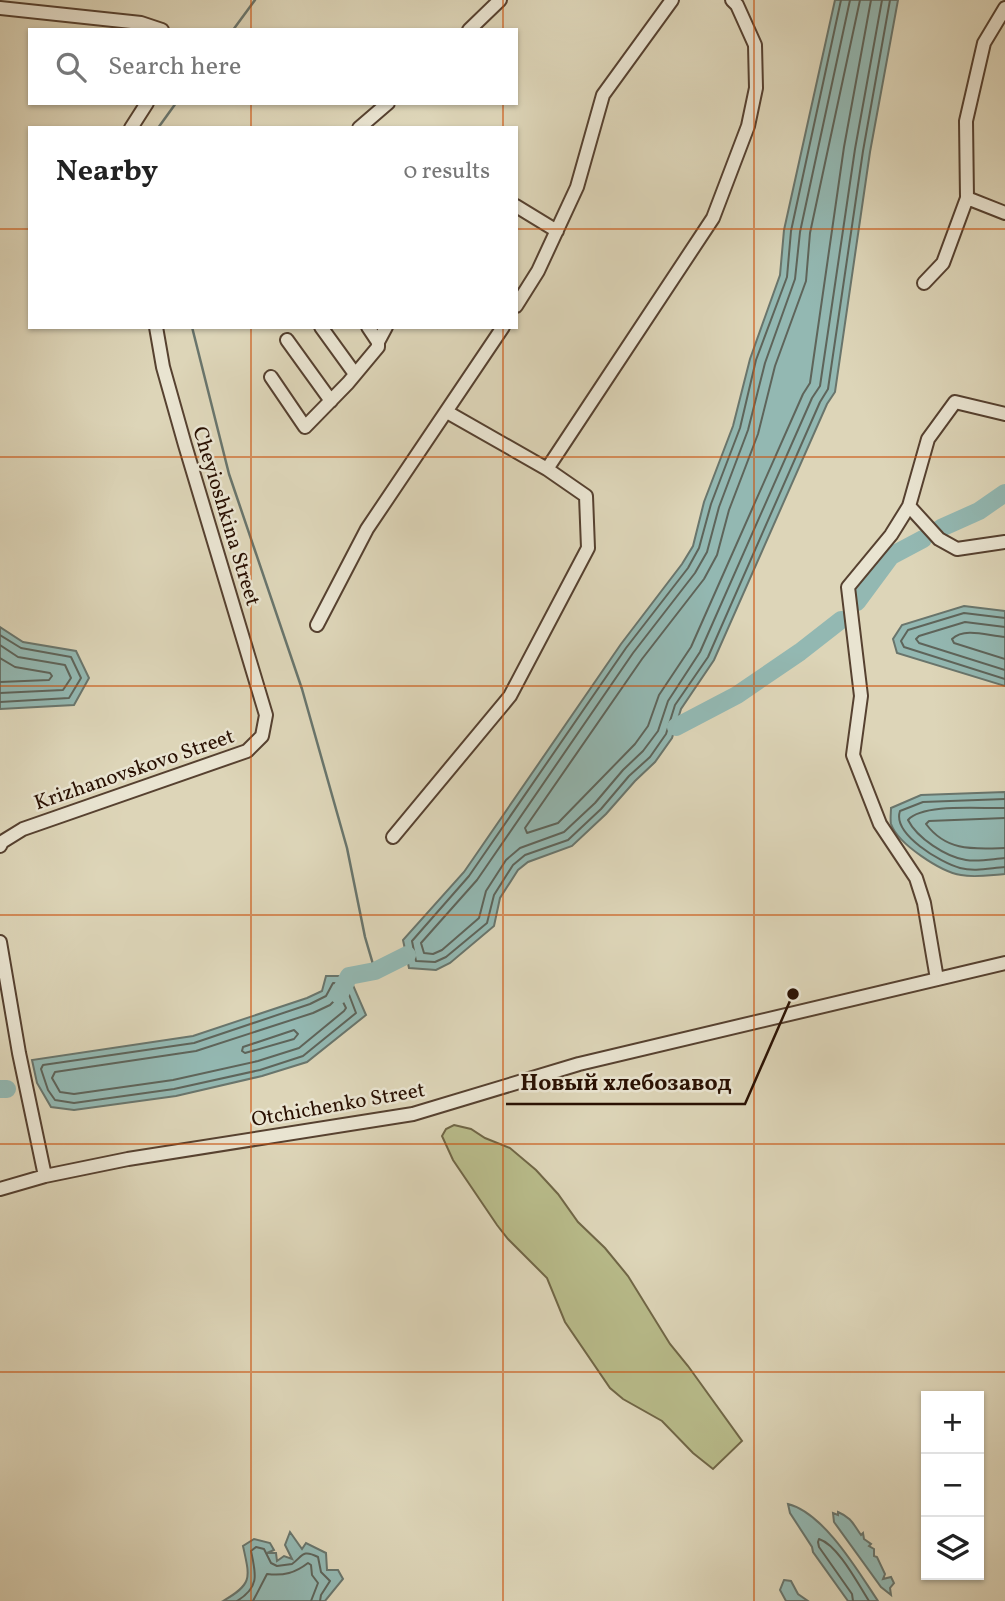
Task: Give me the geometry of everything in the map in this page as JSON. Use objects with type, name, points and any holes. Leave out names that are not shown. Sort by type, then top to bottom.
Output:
[{"type":"street","points":[[471,28],[500,0]]},
{"type":"street","points":[[518,303],[538,271],[577,187],[603,94],[672,0]]},
{"type":"street","points":[[547,470],[713,218],[748,126],[756,88],[755,45],[737,5],[732,0]]},
{"type":"street","points":[[0,8],[141,23],[156,28]]},
{"type":"street","points":[[924,283],[943,263],[967,198],[966,121],[984,43],[1005,8]]},
{"type":"street","points":[[132,126],[146,105]]},
{"type":"street","points":[[361,126],[386,105]]},
{"type":"street","points":[[967,198],[1005,213]]},
{"type":"street","points":[[518,207],[557,230]]},
{"type":"street","name":"Cheyioshkina Street","points":[[156,329],[163,367],[181,432],[266,715]]},
{"type":"street","points":[[322,329],[355,374]]},
{"type":"street","points":[[369,329],[378,342]]},
{"type":"street","points":[[271,377],[305,428],[378,347],[385,329]]},
{"type":"street","points":[[317,625],[367,529],[502,329]]},
{"type":"street","points":[[287,340],[331,401]]},
{"type":"street","points":[[937,979],[924,903],[916,878],[880,824],[853,755],[861,696],[848,587],[891,535],[909,506],[928,439],[955,402],[1005,414]]},
{"type":"street","points":[[393,837],[510,696],[588,548],[586,496],[447,412]]},
{"type":"street","points":[[909,506],[939,539],[957,549],[1005,542]]},
{"type":"street","name":"Krizhanovskovo Street","points":[[0,846],[23,828],[247,751],[262,736],[266,715]]},
{"type":"street","points":[[0,945],[45,1176]]},
{"type":"street","name":"Otchichenko Street","points":[[0,1189],[45,1176],[128,1159],[413,1114],[579,1064],[1005,963]]},
{"type":"green space","points":[[454,1125],[471,1129],[510,1148],[536,1170],[578,1222],[605,1248],[628,1276],[670,1344],[742,1441],[713,1469],[662,1421],[623,1399],[610,1388],[565,1322],[547,1278],[508,1239],[453,1160],[442,1136],[446,1129]]},
{"type":"water","points":[[835,0],[898,0],[870,152],[835,392],[827,404],[714,660],[681,709],[672,738],[655,762],[572,846],[528,862],[518,870],[500,898],[494,926],[450,963],[436,970],[409,968],[403,940],[464,872],[621,644],[693,546],[704,502],[733,426],[750,359],[780,275],[784,230]]},
{"type":"water","points":[[964,606],[1005,611],[1005,686],[897,653],[893,639],[902,625]]},
{"type":"water","points":[[0,627],[23,642],[76,651],[89,678],[74,705],[0,709]]},
{"type":"water","points":[[1005,792],[1005,874],[966,876],[943,869],[911,848],[891,824],[891,808],[921,795]]},
{"type":"water","points":[[326,976],[349,976],[366,1015],[307,1062],[262,1076],[176,1096],[74,1110],[51,1107],[37,1083],[32,1060],[193,1036],[307,998],[322,991]]},
{"type":"water","points":[[788,1504],[814,1519],[827,1531],[850,1559],[878,1601],[848,1601],[813,1552],[790,1513]]},
{"type":"water","points":[[838,1512],[849,1519],[871,1544],[869,1546],[874,1549],[874,1556],[885,1574],[883,1579],[891,1577],[894,1583],[890,1588],[891,1595],[881,1587],[834,1522],[833,1513],[838,1515]]},
{"type":"water","points":[[290,1532],[302,1549],[306,1543],[326,1553],[327,1570],[338,1570],[343,1579],[325,1601],[223,1601],[240,1590],[247,1579],[243,1546],[254,1539],[270,1543],[274,1550],[267,1553],[276,1553],[277,1561],[284,1556],[292,1559],[285,1545]]},
{"type":"water","points":[[784,1580],[791,1581],[798,1594],[808,1601],[786,1601],[780,1590]]},
{"type":"waterway","points":[[234,28],[255,0]]},
{"type":"waterway","points":[[159,126],[175,105]]},
{"type":"waterway","points":[[193,329],[229,474],[302,689],[347,848],[365,937],[375,971]]},
{"type":"waterway","points":[[941,528],[979,511],[1005,493]]},
{"type":"waterway","points":[[857,602],[891,556],[923,539]]},
{"type":"waterway","points":[[676,727],[737,695],[841,620]]},
{"type":"waterway","points":[[339,995],[349,976],[375,971],[407,955]]},
{"type":"waterway","points":[[0,1089],[7,1089]]},
{"type":"place","name":"Новый хлебозавод","points":[[793,994]]}]
